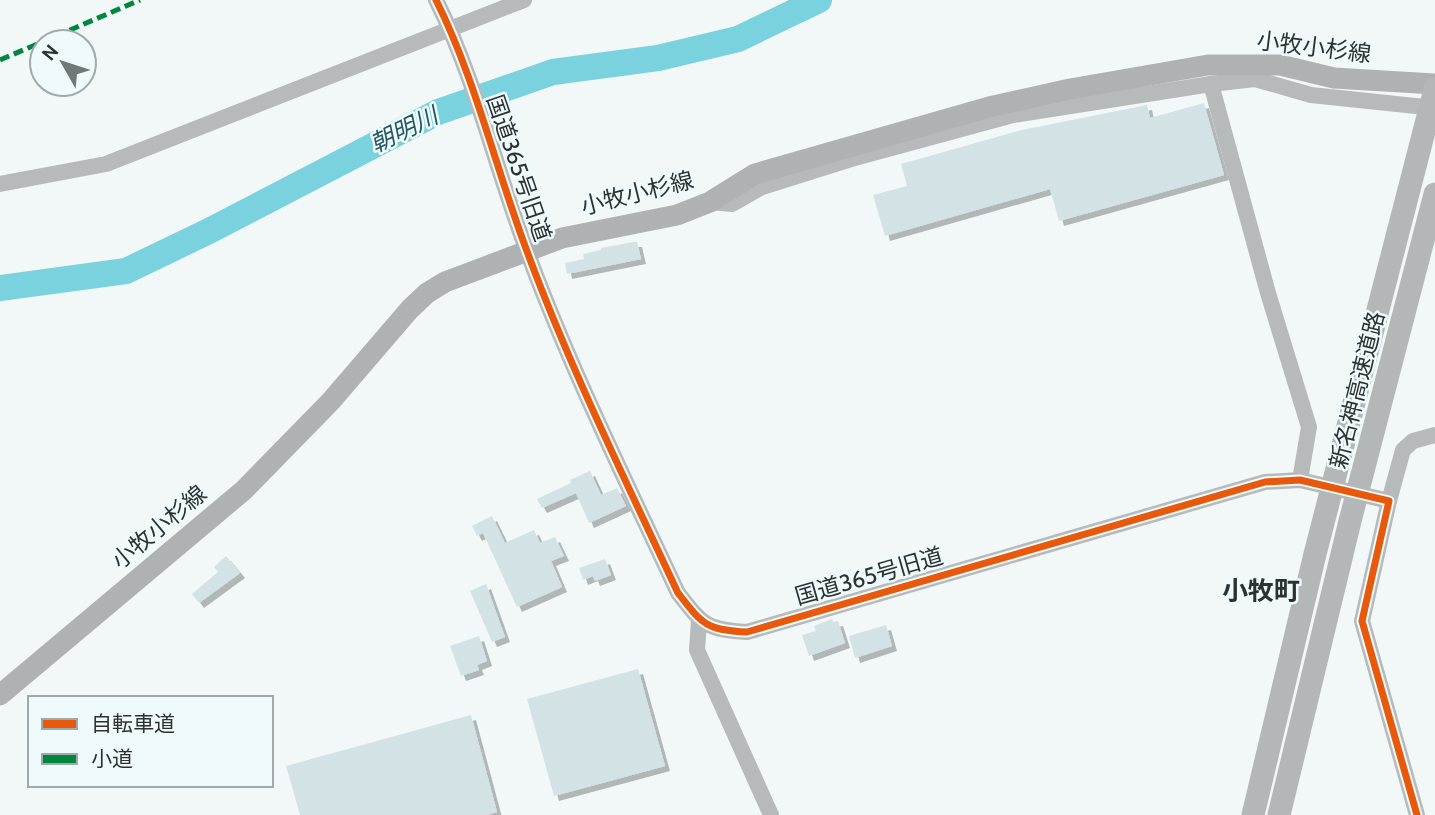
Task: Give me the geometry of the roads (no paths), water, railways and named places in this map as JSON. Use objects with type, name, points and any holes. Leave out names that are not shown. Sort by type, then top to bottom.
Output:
[{"type":"highway","name":"新名神高速道路","points":[[1252,815],[1335,474],[1435,89]]},
{"type":"highway","name":"新名神高速道路","points":[[1279,815],[1350,521],[1435,194]]},
{"type":"main road","name":"小牧小杉線","points":[[0,695],[244,490],[331,401],[427,293],[445,282],[525,247],[677,215],[710,202],[755,174],[989,107],[1070,89],[1208,65],[1280,65],[1334,78],[1435,84]]},
{"type":"street","name":"国道365号旧道","points":[[436,0],[453,35],[525,247],[562,340],[678,593],[699,621],[721,631],[747,632],[1265,482],[1300,480],[1389,501]]},
{"type":"street","points":[[0,184],[106,164],[453,35],[524,0]]},
{"type":"street","points":[[710,202],[732,204],[762,187],[851,159],[1013,115],[1211,84],[1255,79],[1311,95],[1435,108]]},
{"type":"street","points":[[1211,84],[1309,427],[1300,480]]},
{"type":"street","points":[[1418,815],[1363,621],[1403,450],[1413,441],[1435,435]]},
{"type":"street","points":[[699,621],[696,650],[771,815]]},
{"type":"waterway","name":"朝明川","points":[[0,288],[126,271],[438,112],[553,72],[658,58],[738,39],[819,0]]},
{"type":"district","name":"小牧町","points":[[1261,591]]}]
